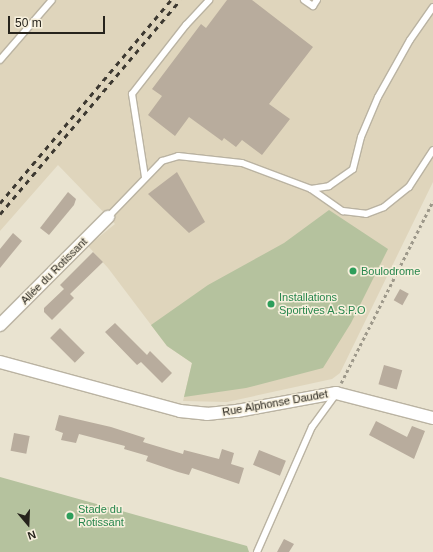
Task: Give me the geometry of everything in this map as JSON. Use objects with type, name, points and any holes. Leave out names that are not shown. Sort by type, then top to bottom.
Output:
[{"type":"street","name":"Allée du Rotissant","points":[[0,325],[108,216]]},
{"type":"street","name":"Rue Alphonse Daudet","points":[[0,362],[180,411],[207,414],[237,411],[336,393],[433,418]]},
{"type":"lane","points":[[0,60],[52,0]]},
{"type":"lane","points":[[145,177],[132,94],[186,25],[209,0]]},
{"type":"lane","points":[[304,0],[313,6],[317,0]]},
{"type":"lane","points":[[311,189],[329,186],[353,169],[361,137],[378,97],[410,40],[433,7]]},
{"type":"lane","points":[[108,216],[162,161],[178,156],[203,157],[242,163],[311,189],[343,211],[366,214],[384,207],[409,187],[433,150]]},
{"type":"lane","points":[[257,552],[312,427],[336,393]]},
{"type":"path","points":[[336,393],[433,201]]},
{"type":"shaded area","points":[[0,0],[433,0],[433,182],[340,373],[332,379],[227,402],[183,401],[192,363],[167,346],[108,268],[88,246],[115,224],[58,165],[0,231]]},
{"type":"green space","name":"Installations Sportives A.S.P.O","points":[[329,210],[388,249],[351,323],[323,368],[246,388],[184,397],[192,363],[167,346],[151,325],[208,285],[284,243]]},
{"type":"green space","name":"Stade du Rotissant","points":[[0,477],[247,546],[249,552],[0,552]]},
{"type":"building","points":[[227,0],[252,0],[313,47],[269,104],[290,119],[262,155],[242,140],[236,147],[224,138],[222,141],[189,117],[175,136],[148,115],[162,96],[152,89],[201,24],[206,28]]},
{"type":"building","points":[[177,172],[205,222],[189,233],[148,194]]},
{"type":"building","points":[[68,192],[76,199],[74,205],[49,235],[40,228]]},
{"type":"building","points":[[13,233],[22,241],[0,268],[0,249]]},
{"type":"building","points":[[93,252],[103,262],[70,294],[74,298],[52,320],[44,312],[44,308],[64,289],[60,285]]},
{"type":"building","points":[[400,289],[409,294],[402,305],[394,300]]},
{"type":"building","points":[[115,323],[147,355],[150,351],[172,373],[162,383],[141,362],[137,365],[105,332]]},
{"type":"building","points":[[60,328],[85,353],[75,363],[50,338]]},
{"type":"building","points":[[384,365],[402,370],[397,389],[378,384]]},
{"type":"building","points":[[59,415],[111,427],[145,438],[143,442],[183,454],[184,450],[219,459],[222,449],[234,453],[231,464],[244,468],[239,484],[192,468],[189,475],[178,472],[146,461],[148,456],[124,449],[125,446],[79,434],[76,443],[61,440],[63,433],[55,430]]},
{"type":"building","points":[[376,421],[407,437],[412,426],[425,431],[414,459],[369,435]]},
{"type":"building","points":[[14,433],[30,436],[26,454],[11,451]]},
{"type":"building","points":[[259,450],[286,461],[280,476],[253,465]]},
{"type":"building","points":[[284,539],[294,544],[289,552],[277,552]]},
{"type":"railway","points":[[0,203],[171,0]]},
{"type":"railway","points":[[0,214],[180,0]]},
{"type":"place","name":"Boulodrome","points":[[353,271]]},
{"type":"place","name":"Installations Sportives A.S.P.O","points":[[271,304]]},
{"type":"place","name":"Stade du Rotissant","points":[[70,516]]}]
